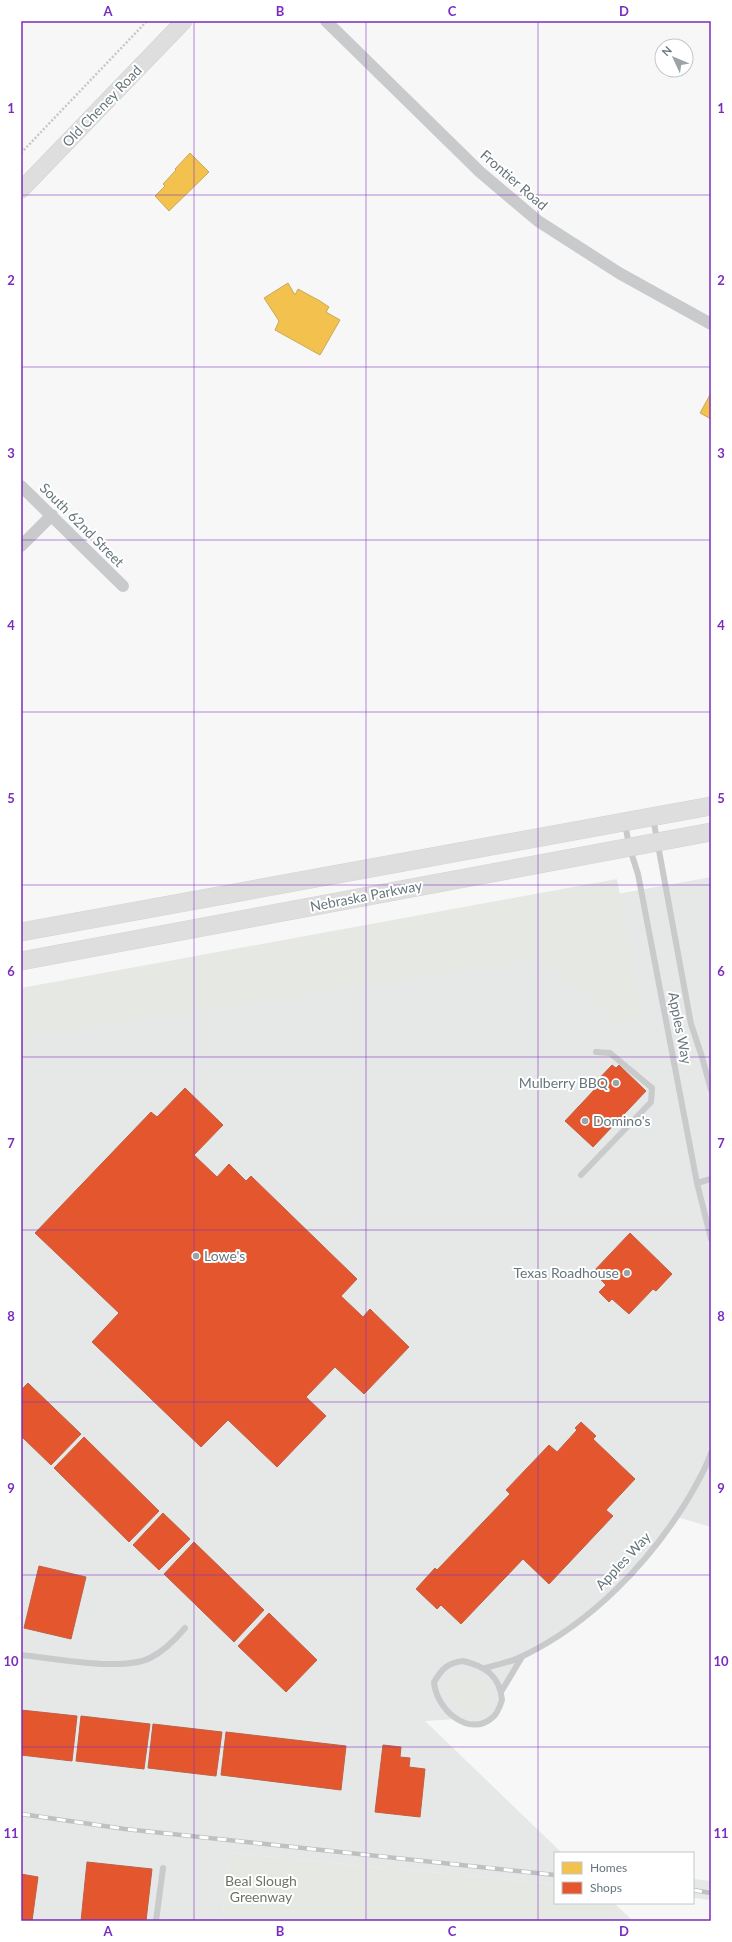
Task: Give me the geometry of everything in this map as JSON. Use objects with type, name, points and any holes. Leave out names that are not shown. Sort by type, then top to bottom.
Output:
[{"type":"main road","name":"Old Cheney Road","points":[[21,190],[184,21]]},
{"type":"main road","name":"Nebraska Parkway","points":[[21,932],[711,806]]},
{"type":"main road","name":"Nebraska Parkway","points":[[21,961],[629,846],[711,832]]},
{"type":"street","name":"Frontier Road","points":[[326,21],[480,172],[538,221],[619,274],[711,324]]},
{"type":"street","name":"South 62nd Street","points":[[21,486],[123,586]]},
{"type":"street","points":[[21,546],[52,515]]},
{"type":"lane","name":"Apples Way","points":[[653,816],[691,1024],[711,1090]]},
{"type":"lane","name":"Apples Way","points":[[624,822],[629,846],[638,874],[697,1183],[711,1239]]},
{"type":"lane","points":[[581,1175],[651,1102],[652,1088],[610,1053],[596,1052]]},
{"type":"lane","points":[[697,1183],[711,1179]]},
{"type":"lane","name":"Apples Way","points":[[485,1668],[522,1657],[583,1618],[631,1574],[677,1517],[695,1487],[711,1453]]},
{"type":"lane","points":[[21,1655],[106,1663],[133,1663],[149,1659],[163,1651],[185,1628]]},
{"type":"lane","name":"Apples Way","points":[[501,1692],[522,1657]]},
{"type":"lane","points":[[462,1661],[485,1668],[497,1682],[501,1692],[502,1700],[498,1710],[493,1717],[480,1723],[473,1724],[456,1719],[442,1707],[435,1693],[434,1682],[443,1670],[452,1662],[462,1661]]},
{"type":"lane","points":[[156,1921],[163,1868]]},
{"type":"path","points":[[21,154],[147,21]]},
{"type":"shaded area","points":[[711,877],[711,1527],[677,1517],[651,1551],[583,1618],[522,1657],[501,1692],[498,1710],[480,1723],[456,1719],[425,1721],[561,1852],[554,1852],[554,1884],[231,1853],[221,1921],[21,1921],[21,1007],[72,993]]},
{"type":"shaded area","points":[[694,1879],[711,1881],[711,1900],[694,1898]]},
{"type":"green space","points":[[617,879],[643,1018],[616,1024],[576,985],[537,960],[21,1037],[21,988]]},
{"type":"green space","points":[[463,1674],[477,1679],[486,1689],[490,1698],[483,1709],[474,1712],[464,1709],[449,1694],[447,1685],[451,1678]]},
{"type":"green space","name":"Beal Slough Greenway","points":[[231,1853],[554,1884],[554,1904],[615,1904],[633,1921],[221,1921]]},
{"type":"building: Homes","points":[[190,153],[209,172],[169,211],[155,196],[165,186],[163,184],[176,170],[175,169]]},
{"type":"building: Homes","points":[[288,283],[295,295],[298,289],[320,301],[329,307],[326,312],[340,320],[320,355],[275,330],[279,321],[264,298]]},
{"type":"building: Homes","points":[[711,393],[711,419],[700,413]]},
{"type":"building: Shops","points":[[612,1065],[616,1068],[619,1065],[646,1091],[593,1147],[565,1121],[596,1088],[593,1085]]},
{"type":"building: Shops","name":"Lowe's","points":[[185,1088],[223,1125],[194,1155],[217,1177],[229,1164],[246,1181],[251,1176],[357,1279],[341,1296],[363,1317],[370,1309],[409,1347],[364,1394],[335,1367],[306,1397],[326,1416],[277,1467],[228,1420],[201,1447],[92,1342],[119,1313],[35,1233],[151,1112],[157,1117]]},
{"type":"building: Shops","points":[[630,1233],[672,1274],[656,1291],[653,1289],[629,1314],[612,1299],[609,1302],[599,1292],[606,1285],[593,1272]]},
{"type":"building: Shops","points":[[28,1383],[81,1434],[51,1465],[21,1436],[21,1390]]},
{"type":"building: Shops","points":[[581,1422],[596,1436],[593,1439],[635,1479],[606,1510],[613,1516],[549,1584],[523,1559],[461,1624],[441,1605],[437,1609],[416,1589],[435,1568],[437,1570],[510,1494],[506,1490],[549,1445],[557,1452],[577,1430],[575,1428]]},
{"type":"building: Shops","points":[[84,1437],[159,1511],[129,1542],[54,1468]]},
{"type":"building: Shops","points":[[163,1513],[190,1539],[159,1570],[133,1545]]},
{"type":"building: Shops","points":[[194,1542],[264,1610],[234,1642],[164,1574]]},
{"type":"building: Shops","points":[[39,1566],[86,1577],[71,1639],[24,1628]]},
{"type":"building: Shops","points":[[269,1613],[317,1660],[286,1692],[238,1646]]},
{"type":"building: Shops","points":[[21,1710],[77,1716],[72,1761],[21,1755]]},
{"type":"building: Shops","points":[[81,1716],[150,1724],[144,1769],[76,1761]]},
{"type":"building: Shops","points":[[153,1724],[222,1732],[216,1776],[148,1768]]},
{"type":"building: Shops","points":[[226,1732],[346,1746],[341,1790],[221,1775]]},
{"type":"building: Shops","points":[[383,1745],[401,1747],[400,1757],[410,1758],[409,1767],[425,1769],[420,1817],[375,1812]]},
{"type":"building: Shops","points":[[87,1862],[152,1869],[146,1921],[81,1921]]},
{"type":"building: Shops","points":[[21,1874],[38,1877],[32,1921],[21,1921]]},
{"type":"railway","points":[[21,1814],[125,1829],[554,1875]]},
{"type":"railway","points":[[694,1890],[711,1893]]},
{"type":"place","name":"Mulberry BBQ","points":[[616,1083]]},
{"type":"place","name":"Domino's","points":[[585,1121]]},
{"type":"place","name":"Lowe's","points":[[196,1256]]},
{"type":"place","name":"Texas Roadhouse","points":[[627,1273]]}]
